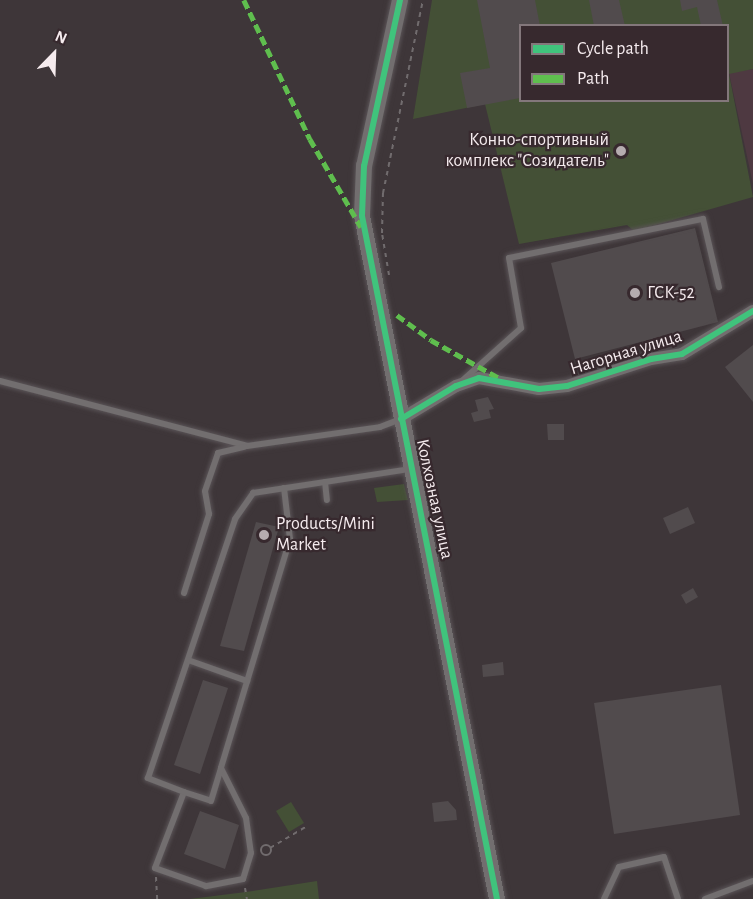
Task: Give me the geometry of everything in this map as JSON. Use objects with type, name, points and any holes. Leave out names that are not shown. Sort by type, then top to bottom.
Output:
[{"type":"street","name":"Колхозная улица","points":[[400,0],[377,99],[362,202],[364,232],[413,468],[497,899]]},
{"type":"street","name":"Нагорная улица","points":[[401,419],[456,386],[480,378],[539,389],[567,386],[651,359],[682,354],[753,311]]},
{"type":"lane","points":[[456,386],[520,328],[509,258],[703,219],[719,287]]},
{"type":"lane","points":[[0,381],[247,446]]},
{"type":"lane","points":[[184,593],[209,514],[205,491],[218,453],[247,446],[380,427],[401,419]]},
{"type":"lane","points":[[284,488],[290,539],[211,801],[148,778],[235,519],[253,492],[413,468]]},
{"type":"lane","points":[[325,482],[327,500]]},
{"type":"lane","points":[[188,660],[247,681]]},
{"type":"lane","points":[[183,792],[155,868],[206,886],[243,879],[251,853],[246,818],[221,768]]},
{"type":"lane","points":[[604,899],[619,867],[664,857],[678,899]]},
{"type":"lane","points":[[705,899],[753,880]]},
{"type":"path","points":[[390,285],[382,233],[383,193],[423,0]]},
{"type":"path","points":[[270,848],[307,826]]},
{"type":"path","points":[[155,868],[157,899]]},
{"type":"path","points":[[246,892],[247,899]]},
{"type":"shaded area","points":[[753,69],[753,184],[729,73]]},
{"type":"green space","name":"Конно-спортивный комплекс \"Созидатель\"","points":[[432,0],[753,0],[753,69],[729,74],[753,197],[634,231],[627,225],[519,244],[485,104],[413,119]]},
{"type":"green space","points":[[404,484],[408,500],[377,502],[374,488]]},
{"type":"green space","points":[[291,802],[304,823],[289,832],[276,811]]},
{"type":"green space","points":[[317,881],[319,899],[190,899],[246,892]]},
{"type":"building","points":[[477,0],[535,0],[540,24],[519,24],[519,98],[467,108],[460,73],[490,68]]},
{"type":"building","points":[[589,0],[619,0],[625,24],[594,24]]},
{"type":"building","points":[[680,0],[717,0],[723,24],[701,24],[697,7],[682,11]]},
{"type":"building","name":"ГСК-52","points":[[695,228],[718,322],[575,359],[551,263]]},
{"type":"building","points":[[753,345],[753,402],[725,367]]},
{"type":"building","points":[[488,397],[494,409],[489,410],[491,418],[474,422],[471,413],[478,411],[475,400]]},
{"type":"building","points":[[547,424],[564,424],[564,440],[548,440]]},
{"type":"building","points":[[688,507],[695,523],[670,534],[663,518]]},
{"type":"building","points":[[256,522],[279,527],[244,651],[220,646]]},
{"type":"building","points":[[693,588],[698,597],[686,604],[681,595]]},
{"type":"building","points":[[503,662],[504,675],[483,677],[482,665]]},
{"type":"building","points":[[203,680],[228,688],[200,774],[174,765]]},
{"type":"building","points":[[721,685],[740,815],[614,834],[594,703]]},
{"type":"building","points":[[448,801],[456,810],[457,820],[434,822],[432,803]]},
{"type":"building","points":[[200,811],[239,825],[225,869],[184,854]]},
{"type":"marked path","points":[[244,0],[310,139],[361,227]]},
{"type":"marked path","points":[[397,315],[431,340],[499,378]]},
{"type":"cycle path","points":[[400,0],[364,166],[362,216],[497,899]]},
{"type":"cycle path","points":[[401,419],[456,386],[479,378],[539,389],[567,386],[651,359],[682,354],[753,311]]},
{"type":"place","name":"Конно-спортивный комплекс \"Созидатель\"","points":[[621,151]]},
{"type":"place","name":"ГСК-52","points":[[635,293]]},
{"type":"place","name":"Products/Mini Market","points":[[264,535]]}]
